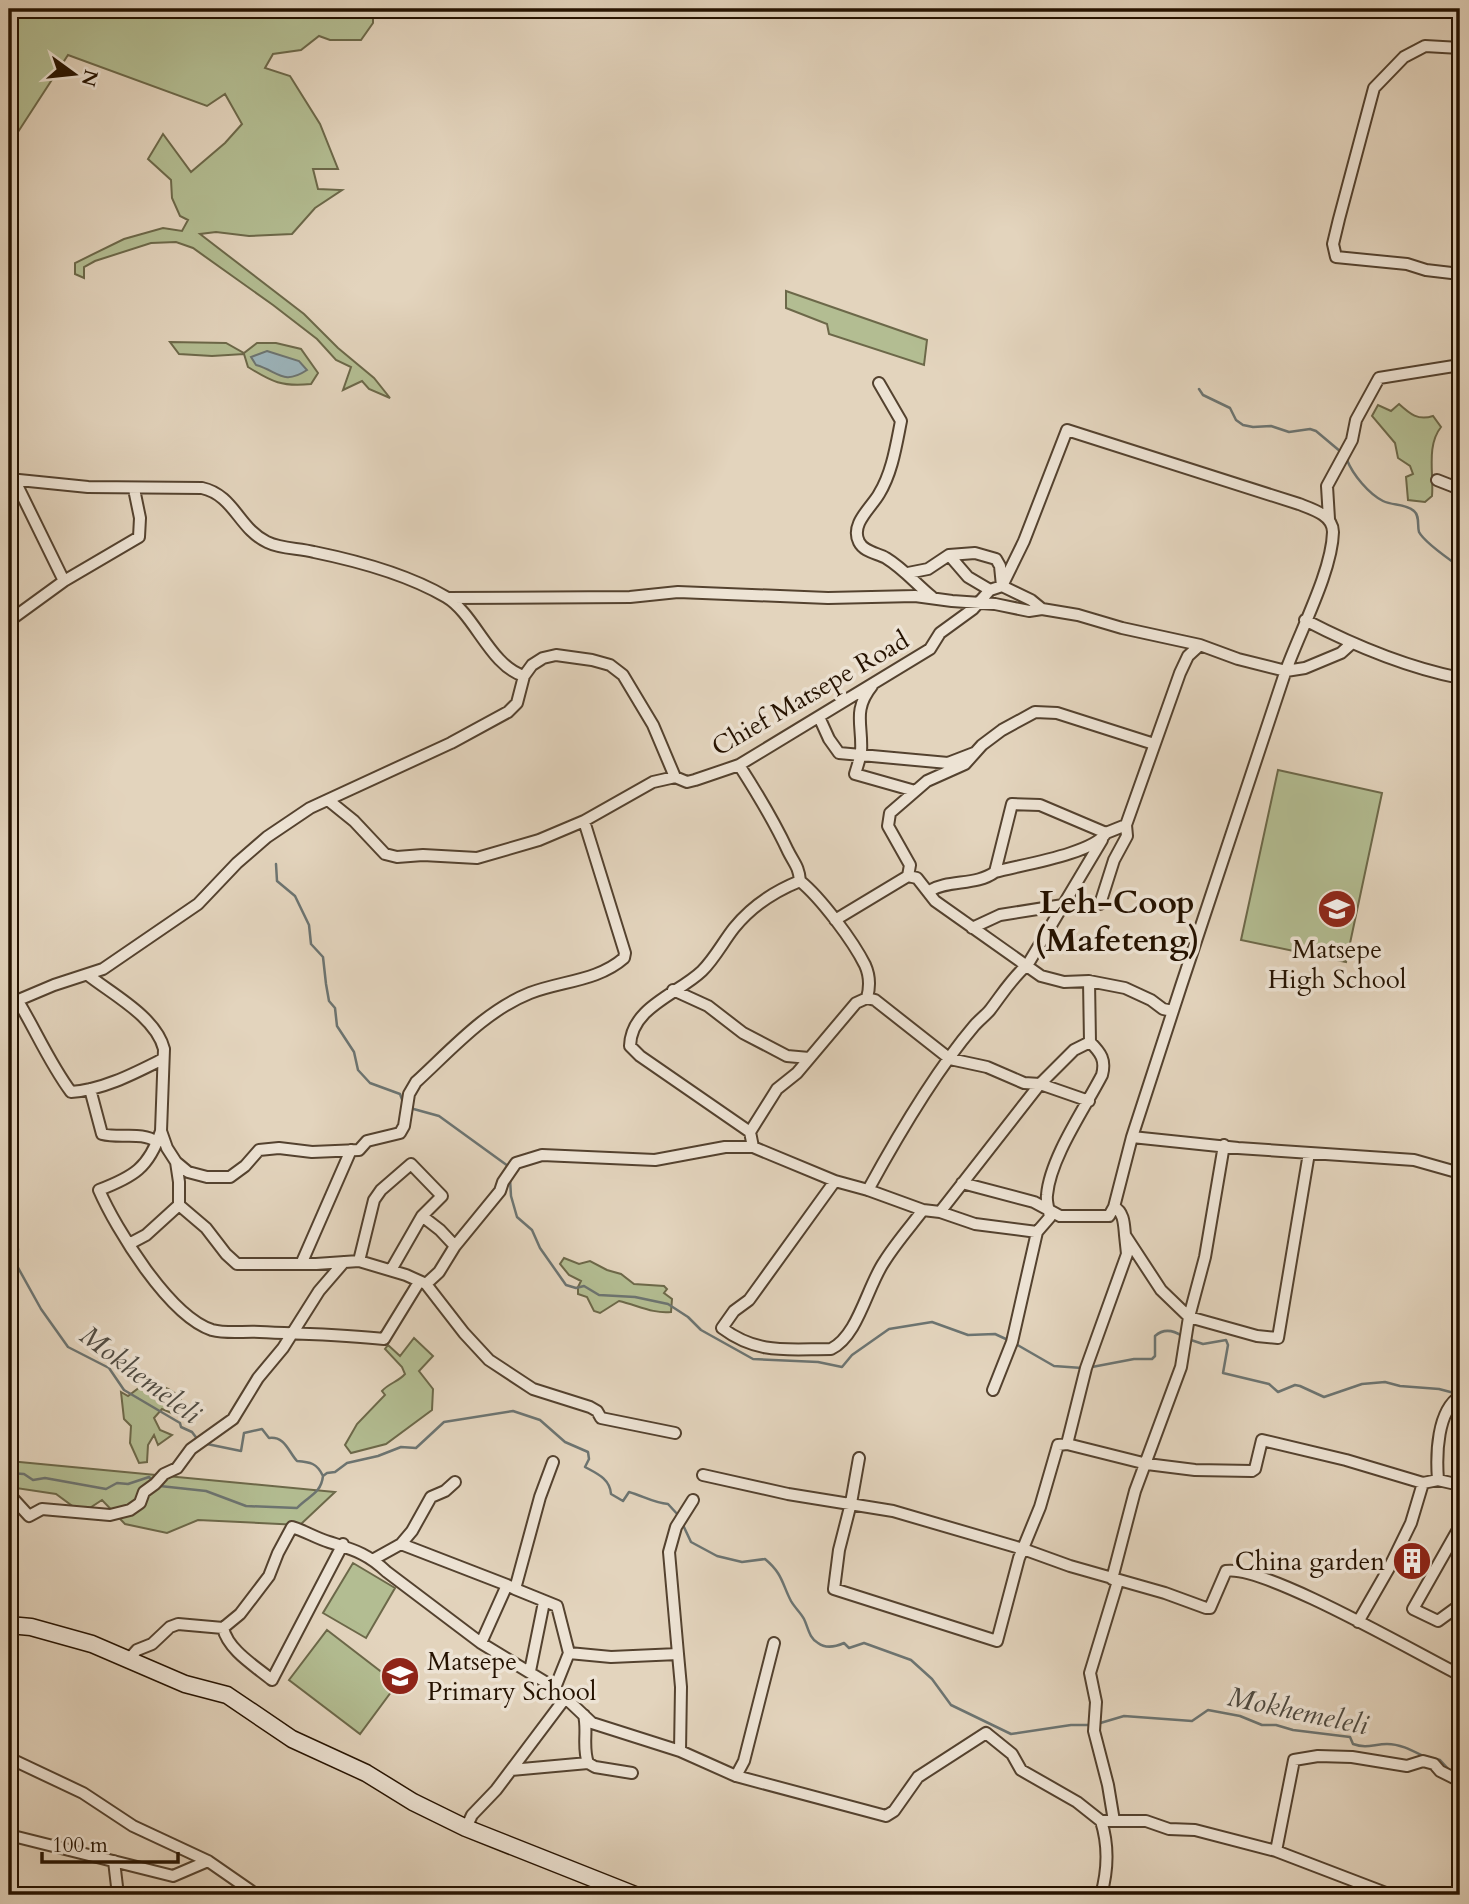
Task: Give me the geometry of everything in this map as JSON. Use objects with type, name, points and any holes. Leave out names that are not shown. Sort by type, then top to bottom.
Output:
[{"type":"street","points":[[1460,48],[1425,47],[1404,57],[1374,88],[1334,244],[1336,257],[1407,264],[1426,270],[1460,274]]},
{"type":"street","points":[[962,1183],[1034,1202],[1060,1216],[1109,1216],[1114,1207],[1132,1136],[1219,868],[1286,671],[1327,564],[1333,530],[1329,520],[1327,485],[1352,440],[1356,420],[1379,378],[1460,365]]},
{"type":"street","points":[[879,383],[901,421],[886,482],[858,523],[856,532],[859,542],[866,550],[882,556],[908,573],[919,587],[934,599]]},
{"type":"street","points":[[1002,586],[1024,541],[1067,430],[1299,503],[1318,511],[1329,520]]},
{"type":"street","points":[[12,480],[78,487],[202,488],[214,491],[222,496],[258,537],[267,542],[396,575],[448,598],[471,622],[494,653],[512,670],[524,676]]},
{"type":"street","points":[[12,480],[64,581]]},
{"type":"street","points":[[1437,480],[1460,489]]},
{"type":"street","points":[[9,621],[64,581],[139,537],[140,518],[134,489]]},
{"type":"street","points":[[908,573],[928,569],[949,555],[975,553],[996,559],[1000,566],[1002,586]]},
{"type":"street","points":[[949,555],[968,577],[990,590],[1002,586],[1031,600],[1042,609]]},
{"type":"street","name":"Chief Matsepe Road","points":[[328,800],[354,821],[385,854],[397,857],[423,855],[477,858],[539,840],[583,821],[653,782],[676,777],[687,782],[739,765],[930,649],[940,633],[973,609],[990,590]]},
{"type":"street","points":[[448,598],[630,597],[678,592],[828,598],[915,596],[1079,615],[1286,671],[1305,668],[1341,653],[1350,644]]},
{"type":"street","points":[[948,626],[952,601]]},
{"type":"street","points":[[1305,620],[1350,644],[1394,660],[1460,678]]},
{"type":"street","points":[[972,928],[1000,915],[1063,905],[1100,904],[1114,860],[1127,836],[1126,825],[1184,665],[1188,656],[1200,646]]},
{"type":"street","points":[[163,1059],[139,1072],[90,1089],[71,1092],[59,1077],[40,1037],[13,1002],[103,969],[198,904],[237,863],[267,837],[310,808],[451,743],[508,712],[517,702],[524,676],[532,665],[543,658],[582,658],[610,665],[623,676],[653,725],[676,777]]},
{"type":"street","points":[[876,681],[866,694],[858,719],[861,754],[855,774],[915,790]]},
{"type":"street","points":[[908,876],[910,865],[888,826],[890,813],[927,781],[965,764],[982,745],[1018,720],[1044,711],[1073,717],[1154,744]]},
{"type":"street","points":[[819,717],[839,753],[948,763],[976,752]]},
{"type":"street","points":[[739,765],[760,796],[799,867],[800,881],[835,920],[866,966],[870,984],[867,998]]},
{"type":"street","points":[[995,872],[1012,804],[1040,805],[1104,836]]},
{"type":"street","points":[[176,1163],[188,1172],[208,1177],[230,1177],[246,1166],[259,1150],[359,1150],[367,1141],[400,1133],[404,1126],[409,1094],[416,1082],[486,1018],[530,993],[615,967],[625,953],[583,821]]},
{"type":"street","points":[[929,891],[1069,854],[1126,825]]},
{"type":"street","points":[[868,1190],[929,1088],[1010,980],[1028,964],[1104,836]]},
{"type":"street","points":[[835,920],[908,876],[916,878],[935,901],[1028,964],[1041,976],[1064,982],[1089,981],[1125,988],[1152,1000],[1163,1009],[1173,1011]]},
{"type":"street","points":[[750,1132],[630,1046],[631,1031],[643,1015],[700,972],[723,946],[734,928],[757,906],[784,887],[800,881]]},
{"type":"street","points":[[88,975],[137,1013],[161,1038],[164,1049],[159,1137],[154,1151],[144,1166],[134,1174],[99,1190],[112,1219],[145,1270],[186,1314],[202,1326],[225,1332],[344,1334],[384,1339],[423,1283],[439,1272],[455,1247],[500,1191],[516,1164],[542,1155],[655,1160],[725,1147],[753,1147],[835,1181],[923,1210],[940,1212],[975,1224],[1037,1232]]},
{"type":"street","points":[[993,1390],[1012,1342],[1037,1232],[1050,1217],[1046,1197],[1050,1181],[1061,1150],[1105,1064],[1100,1051],[1090,1042],[1089,981]]},
{"type":"street","points":[[673,990],[708,1006],[743,1034],[787,1056],[809,1058]]},
{"type":"street","points":[[753,1147],[750,1132],[777,1089],[797,1073],[856,1003],[867,998],[875,1000],[950,1059],[986,1067],[1024,1083],[1040,1084],[1088,1101]]},
{"type":"street","points":[[940,1212],[1040,1084],[1074,1050],[1090,1042]]},
{"type":"street","points":[[90,1089],[102,1134],[118,1137],[159,1137]]},
{"type":"street","points":[[1132,1136],[1414,1160],[1460,1172]]},
{"type":"street","points":[[129,1244],[146,1235],[179,1205],[176,1163],[159,1137]]},
{"type":"street","points":[[1114,1821],[1108,1784],[1094,1731],[1096,1702],[1090,1673],[1135,1491],[1181,1367],[1189,1317],[1205,1257],[1223,1145]]},
{"type":"street","points":[[302,1262],[351,1150]]},
{"type":"street","points":[[1125,1235],[1161,1290],[1189,1317],[1257,1336],[1278,1338],[1309,1153]]},
{"type":"street","points":[[359,1261],[373,1200],[411,1164],[442,1196],[422,1216],[391,1270]]},
{"type":"street","points":[[835,1181],[749,1300],[734,1311],[722,1328],[736,1338],[765,1349],[831,1349],[838,1345],[856,1320],[883,1263],[923,1210]]},
{"type":"street","points":[[179,1205],[206,1228],[237,1264],[359,1261],[423,1283],[478,1349],[517,1380],[533,1389],[590,1407],[597,1411],[601,1418],[675,1433]]},
{"type":"street","points":[[1067,1444],[1086,1368],[1127,1254],[1124,1220],[1114,1207]]},
{"type":"street","points":[[422,1216],[440,1230],[455,1247]]},
{"type":"street","points":[[9,1494],[29,1516],[42,1509],[110,1515],[130,1510],[141,1503],[144,1492],[164,1474],[177,1468],[191,1449],[233,1419],[258,1378],[269,1367],[319,1291],[344,1262]]},
{"type":"street","points":[[1438,1479],[1444,1417],[1451,1403],[1460,1396]]},
{"type":"street","points":[[859,1458],[839,1550],[834,1589],[997,1641],[1023,1549],[1040,1507],[1058,1445],[1067,1444],[1147,1464],[1195,1470],[1252,1471],[1255,1469],[1262,1440],[1346,1460],[1423,1483],[1438,1479],[1460,1485]]},
{"type":"street","points":[[481,1643],[511,1587],[553,1462]]},
{"type":"street","points":[[703,1475],[788,1494],[893,1511],[1210,1608],[1226,1571],[1244,1571],[1318,1602],[1460,1675]]},
{"type":"street","points":[[374,1559],[401,1544],[412,1531],[431,1497],[445,1491],[455,1482]]},
{"type":"street","points":[[1358,1622],[1411,1523],[1423,1483]]},
{"type":"street","points":[[680,1751],[681,1687],[668,1552],[676,1527],[693,1500]]},
{"type":"street","points":[[1460,1526],[1413,1609],[1438,1621],[1460,1605]]},
{"type":"street","points":[[129,1660],[137,1650],[152,1644],[170,1627],[178,1624],[223,1628],[240,1614],[269,1576],[292,1527],[330,1542],[343,1544],[374,1559],[387,1572],[481,1643],[555,1688],[592,1723],[680,1751],[736,1776],[886,1816],[894,1811],[918,1777],[986,1733],[1012,1754],[1021,1770],[1077,1802],[1101,1821],[1146,1821],[1169,1829],[1195,1829],[1276,1851],[1391,1895]]},
{"type":"street","points":[[223,1628],[225,1636],[246,1659],[272,1679],[343,1544]]},
{"type":"street","points":[[401,1544],[557,1606],[569,1653],[555,1688]]},
{"type":"street","points":[[387,1572],[390,1551]]},
{"type":"street","points":[[530,1671],[544,1602]]},
{"type":"street","points":[[9,1625],[54,1632],[92,1644],[185,1684],[227,1695],[292,1739],[366,1773],[412,1802],[466,1828],[635,1895]]},
{"type":"street","points":[[736,1776],[744,1761],[774,1643]]},
{"type":"street","points":[[569,1653],[611,1657],[678,1654]]},
{"type":"street","points":[[466,1828],[472,1815],[511,1770],[566,1697]]},
{"type":"street","points":[[584,1715],[584,1750],[588,1763]]},
{"type":"street","points":[[1276,1851],[1294,1760],[1318,1756],[1352,1757],[1407,1766],[1423,1761],[1434,1763],[1440,1771],[1460,1781]]},
{"type":"street","points":[[9,1758],[83,1793],[133,1826],[208,1861],[257,1895]]},
{"type":"street","points":[[511,1770],[588,1763],[595,1767],[632,1773]]},
{"type":"street","points":[[1101,1821],[1107,1850],[1107,1868],[1101,1895]]},
{"type":"street","points":[[9,1835],[173,1875],[208,1861]]},
{"type":"street","points":[[114,1861],[118,1895]]},
{"type":"green space","points":[[9,9],[373,9],[373,23],[361,40],[330,40],[319,36],[301,50],[273,54],[265,68],[290,76],[320,124],[338,169],[313,169],[318,189],[342,190],[315,208],[292,234],[200,234],[304,314],[338,348],[374,378],[390,398],[369,389],[362,381],[343,390],[351,367],[336,360],[317,339],[193,248],[176,242],[151,243],[95,261],[84,267],[84,278],[75,274],[75,263],[124,239],[163,228],[182,231],[188,220],[180,216],[172,198],[171,180],[148,159],[163,134],[191,172],[225,143],[242,124],[225,94],[207,106],[68,55],[18,132],[9,127]]},
{"type":"green space","points":[[786,291],[927,340],[924,365],[829,334],[827,324],[786,308]]},
{"type":"green space","points":[[170,342],[226,343],[244,353],[257,343],[276,343],[301,349],[318,373],[311,384],[285,384],[271,380],[248,367],[244,354],[179,354]]},
{"type":"green space","points":[[1399,404],[1414,416],[1433,416],[1441,427],[1432,451],[1432,496],[1425,502],[1408,500],[1406,477],[1413,474],[1410,466],[1398,458],[1395,443],[1372,416],[1378,405],[1391,411]]},
{"type":"green space","points":[[1278,770],[1382,793],[1346,962],[1241,940]]},
{"type":"green space","points":[[564,1258],[579,1264],[590,1261],[621,1274],[634,1284],[664,1286],[667,1289],[664,1293],[672,1299],[671,1312],[651,1310],[619,1301],[600,1313],[594,1311],[587,1297],[578,1294],[581,1281],[569,1275],[560,1264]]},
{"type":"green space","points":[[414,1338],[433,1356],[419,1371],[433,1389],[432,1410],[386,1444],[351,1453],[345,1445],[357,1424],[385,1395],[382,1391],[405,1374],[385,1349],[388,1345],[400,1356]]},
{"type":"green space","points":[[144,1384],[167,1388],[179,1397],[186,1419],[162,1409],[154,1418],[160,1430],[172,1435],[158,1445],[154,1435],[148,1445],[147,1462],[139,1463],[130,1443],[131,1426],[124,1419],[121,1392],[128,1396]]},
{"type":"green space","points":[[9,1461],[335,1492],[300,1525],[198,1520],[167,1533],[125,1524],[102,1500],[82,1513],[56,1494],[9,1487]]},
{"type":"green space","points":[[353,1563],[395,1588],[366,1638],[323,1613]]},
{"type":"green space","points":[[327,1630],[397,1684],[360,1734],[289,1680]]},
{"type":"water","points":[[267,351],[299,361],[307,370],[299,375],[286,377],[256,365],[251,357]]},
{"type":"waterway","points":[[1199,389],[1203,395],[1230,408],[1236,420],[1243,425],[1271,426],[1289,432],[1310,429],[1341,452]]},
{"type":"waterway","points":[[1347,460],[1353,472],[1372,494],[1387,503],[1414,511],[1422,536],[1460,567]]},
{"type":"waterway","points":[[276,864],[277,881],[295,896],[309,925],[311,944],[323,957],[329,1001],[335,1008],[337,1026],[354,1052],[358,1070],[370,1083],[400,1094],[403,1102]]},
{"type":"waterway","points":[[410,1108],[439,1116],[508,1166]]},
{"type":"waterway","points":[[510,1179],[517,1217],[532,1230],[540,1248],[566,1285],[576,1288],[584,1286],[599,1295],[635,1297],[668,1304],[688,1317],[701,1330],[753,1359],[818,1362],[842,1367],[852,1355],[889,1329],[932,1322],[968,1335],[995,1334],[1008,1340]]},
{"type":"waterway","name":"Mokhemeleli","points":[[9,1244],[18,1249],[16,1264],[41,1309],[68,1347],[109,1368],[124,1390],[180,1423],[181,1427],[192,1432],[198,1440]]},
{"type":"waterway","points":[[1092,1367],[1134,1359],[1152,1359],[1155,1356],[1155,1336],[1168,1331],[1182,1336]]},
{"type":"waterway","points":[[1188,1339],[1203,1344],[1226,1340],[1228,1345],[1223,1373],[1269,1384],[1278,1392],[1295,1385],[1324,1397],[1362,1384],[1385,1382],[1458,1394]]},
{"type":"waterway","points":[[1014,1343],[1054,1366],[1082,1368]]},
{"type":"waterway","name":"Mokhemeleli","points":[[207,1444],[241,1451],[244,1433],[262,1429],[269,1438],[283,1442],[297,1461],[313,1464],[323,1476],[335,1472],[347,1463],[401,1447],[416,1448],[444,1422],[513,1411],[540,1420],[565,1442],[588,1452],[589,1459],[585,1467],[606,1481],[611,1494],[623,1501],[629,1492],[668,1504],[679,1516]]},
{"type":"waterway","points":[[9,1473],[24,1474],[33,1480],[45,1478],[106,1489],[117,1483],[128,1484],[149,1477],[152,1480]]},
{"type":"waterway","points":[[160,1486],[206,1491],[246,1506],[297,1508],[317,1491],[323,1476]]},
{"type":"waterway","name":"Mokhemeleli","points":[[683,1525],[691,1542],[717,1556],[742,1562],[765,1559],[771,1564],[779,1574],[809,1632],[821,1645],[831,1647],[844,1643],[849,1648],[864,1643],[911,1660],[932,1679],[951,1705],[1011,1734],[1071,1725],[1091,1725]]},
{"type":"waterway","name":"Mokhemeleli","points":[[1097,1724],[1124,1716],[1192,1721],[1208,1710],[1240,1716],[1262,1725],[1350,1737],[1353,1744],[1358,1745],[1397,1745],[1425,1757]]},
{"type":"waterway","name":"Mokhemeleli","points":[[1431,1758],[1440,1760],[1451,1772]]},
{"type":"place","name":"Matsepe High School","points":[[1337,909]]},
{"type":"place","name":"China garden","points":[[1412,1561]]},
{"type":"place","name":"Matsepe Primary School","points":[[400,1676]]},
{"type":"district","name":"Leh-Coop (Mafeteng)","points":[[1117,920]]}]
